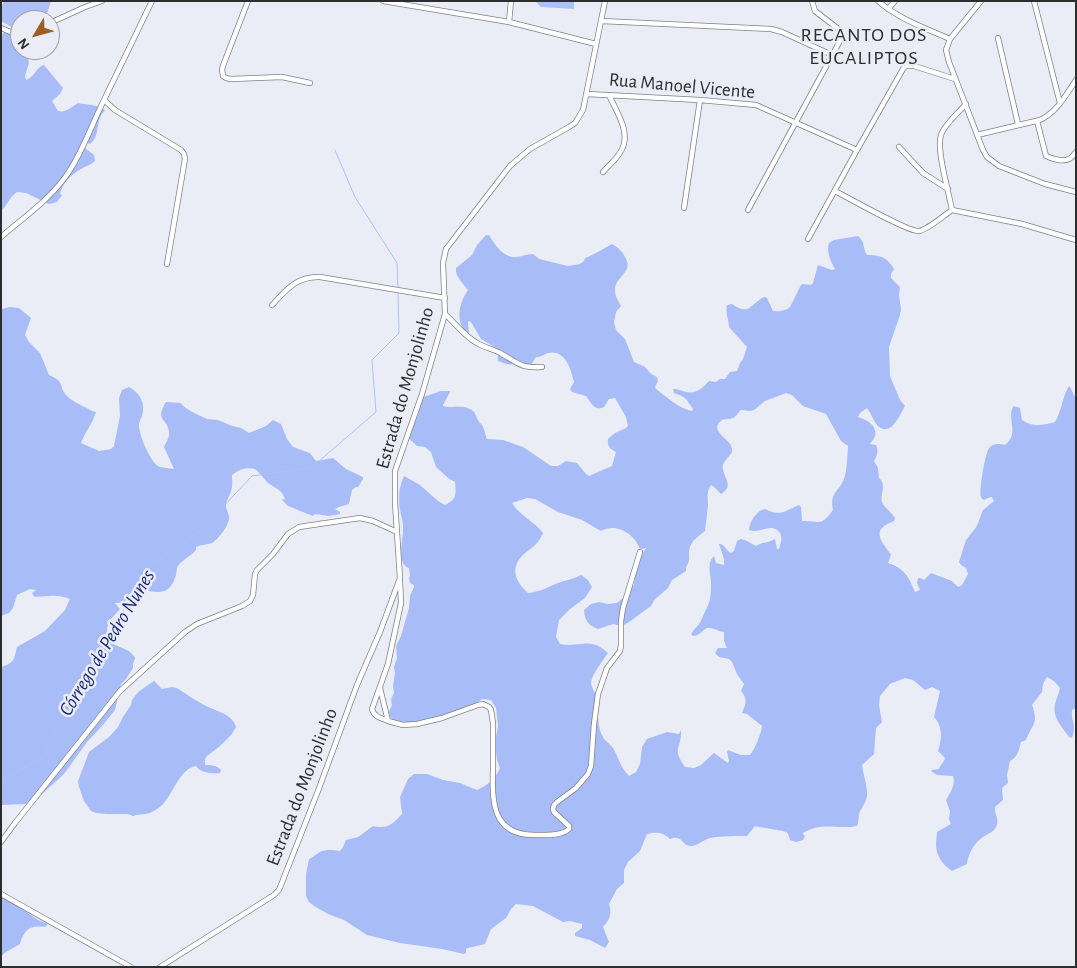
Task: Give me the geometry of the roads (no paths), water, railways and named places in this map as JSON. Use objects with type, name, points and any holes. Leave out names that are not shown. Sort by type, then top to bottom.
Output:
[{"type":"street","points":[[60,18],[102,1]]},
{"type":"street","points":[[1,237],[34,210],[52,192],[74,164],[152,1]]},
{"type":"street","points":[[248,1],[222,69],[223,76],[232,79],[282,77],[310,84]]},
{"type":"street","points":[[383,1],[509,22],[596,44]]},
{"type":"street","points":[[509,22],[511,1]]},
{"type":"street","name":"Estrada do Monjolinho","points":[[160,967],[279,890],[400,578],[394,495],[395,471],[422,394],[445,314],[443,263],[446,249],[510,166],[530,149],[569,128],[583,110],[605,1]]},
{"type":"street","points":[[748,210],[841,39],[841,31],[815,11],[812,1]]},
{"type":"street","points":[[878,1],[888,9],[918,25],[950,39]]},
{"type":"street","points":[[888,9],[895,1]]},
{"type":"street","points":[[982,1],[950,39],[946,53],[983,150],[987,157],[999,166],[1045,184],[1076,192]]},
{"type":"street","points":[[1034,1],[1060,102]]},
{"type":"street","points":[[602,21],[771,29],[782,32],[832,55]]},
{"type":"street","points":[[998,38],[1018,124]]},
{"type":"street","points":[[808,239],[903,69],[906,66],[914,66],[955,79]]},
{"type":"street","points":[[977,134],[1037,121],[1048,116],[1076,80]]},
{"type":"street","name":"Rua Manoel Vicente","points":[[587,94],[756,105],[857,150]]},
{"type":"street","points":[[603,172],[621,151],[625,139],[623,128],[609,95]]},
{"type":"street","points":[[104,100],[115,110],[181,150],[184,154],[185,159],[167,264]]},
{"type":"street","points":[[684,208],[700,100]]},
{"type":"street","points":[[952,210],[939,147],[941,135],[945,128],[966,104]]},
{"type":"street","points":[[1037,121],[1046,156],[1051,159],[1065,160],[1069,159],[1076,152]]},
{"type":"street","points":[[899,147],[923,173],[948,188]]},
{"type":"street","points":[[835,191],[916,232],[928,228],[952,210],[1022,224],[1076,240]]},
{"type":"street","points":[[272,305],[289,287],[312,277],[445,298]]},
{"type":"street","points":[[445,314],[475,342],[499,352],[519,365],[528,368],[542,367]]},
{"type":"street","points":[[1,842],[120,691],[185,632],[197,624],[250,601],[253,595],[257,570],[273,554],[288,534],[299,527],[360,518],[397,532]]},
{"type":"street","points":[[400,578],[401,603],[388,664],[372,709],[373,713],[388,721],[403,725],[442,718],[478,705],[486,705],[491,710],[493,716],[492,792],[495,811],[498,817],[508,828],[523,834],[553,834],[569,829],[569,826],[553,809],[557,802],[576,788],[588,774],[591,766],[598,694],[607,668],[620,651],[623,608],[640,552]]},
{"type":"street","points":[[380,688],[388,721]]},
{"type":"street","points":[[1,894],[131,967]]},
{"type":"waterway","name":"Córrego de Pedro Nunes","points":[[335,150],[355,197],[397,263],[398,289]]},
{"type":"waterway","name":"Córrego de Pedro Nunes","points":[[1,781],[43,757],[89,668],[150,566],[200,531],[252,476],[311,468],[376,412],[372,360],[399,333],[398,293]]},
{"type":"district","name":"RECANTO DOS EUCALIPTOS","points":[[864,46]]}]
